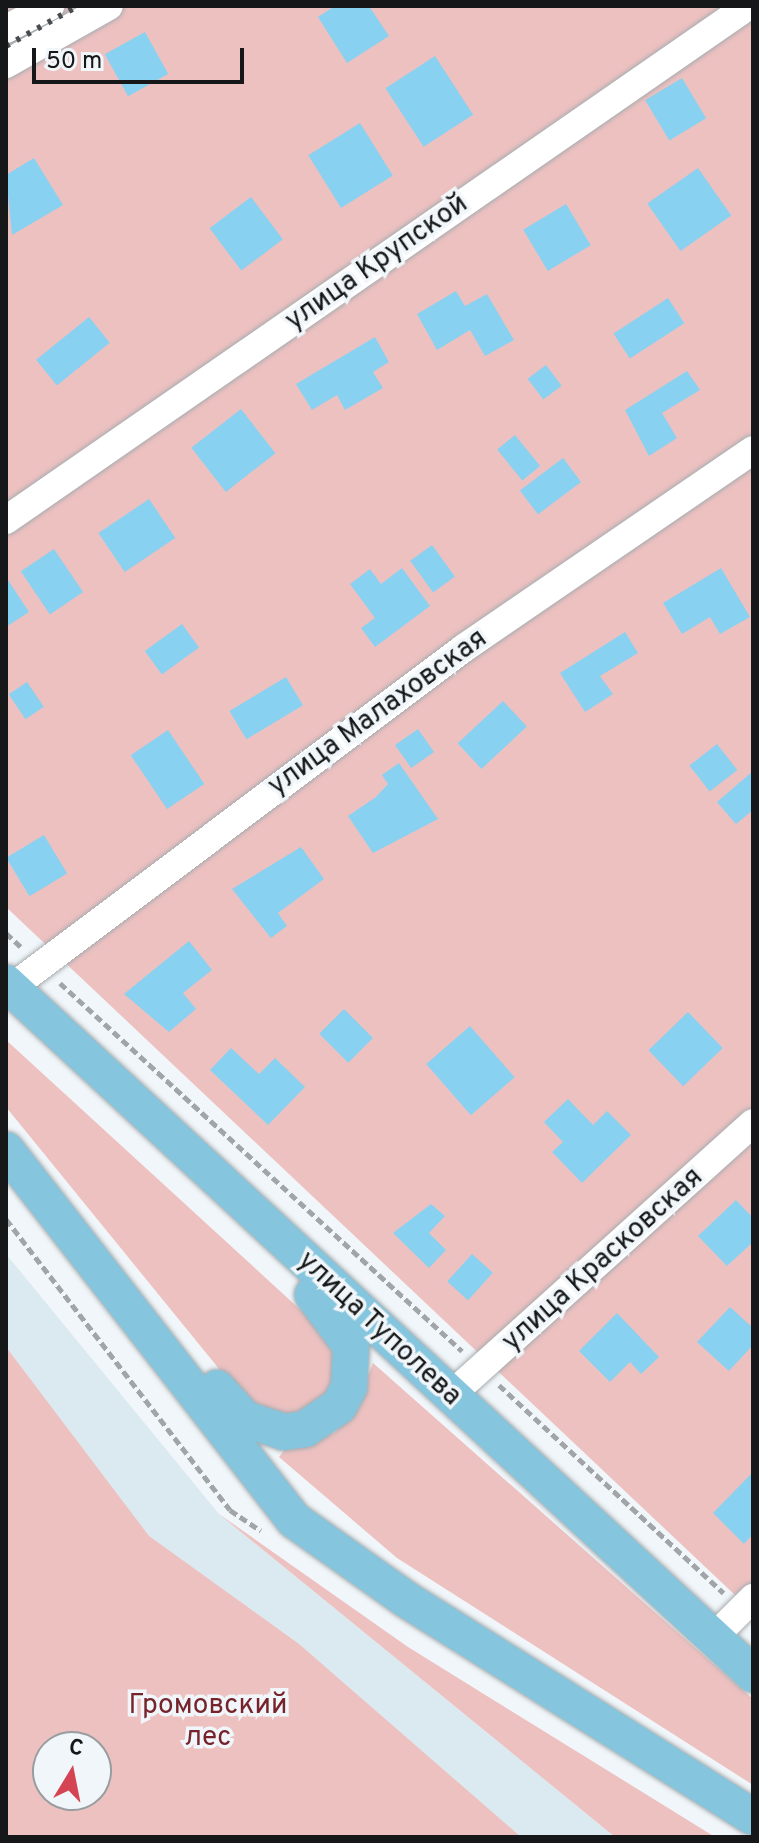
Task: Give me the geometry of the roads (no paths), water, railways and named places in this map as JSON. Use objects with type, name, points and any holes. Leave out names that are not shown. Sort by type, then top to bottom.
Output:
[{"type":"main road","name":"улица Туполева","points":[[9,986],[753,1674]]},
{"type":"main road","points":[[6,1150],[245,1419],[284,1432],[305,1429],[339,1406],[349,1387],[351,1346],[193,1159]]},
{"type":"main road","points":[[32,1179],[294,1520],[753,1817]]},
{"type":"street","points":[[6,29],[50,6]]},
{"type":"street","points":[[6,64],[109,6]]},
{"type":"street","name":"улица Крупской","points":[[6,520],[748,6]]},
{"type":"street","name":"улица Малаховская","points":[[9,986],[464,648],[753,450]]},
{"type":"street","name":"улица Красковская","points":[[451,1395],[484,1371],[753,1123]]},
{"type":"street","points":[[713,1638],[747,1604]]},
{"type":"railway","points":[[6,46],[78,6]]},
{"type":"park label","name":"Громовский лес","points":[[208,1722]]}]
